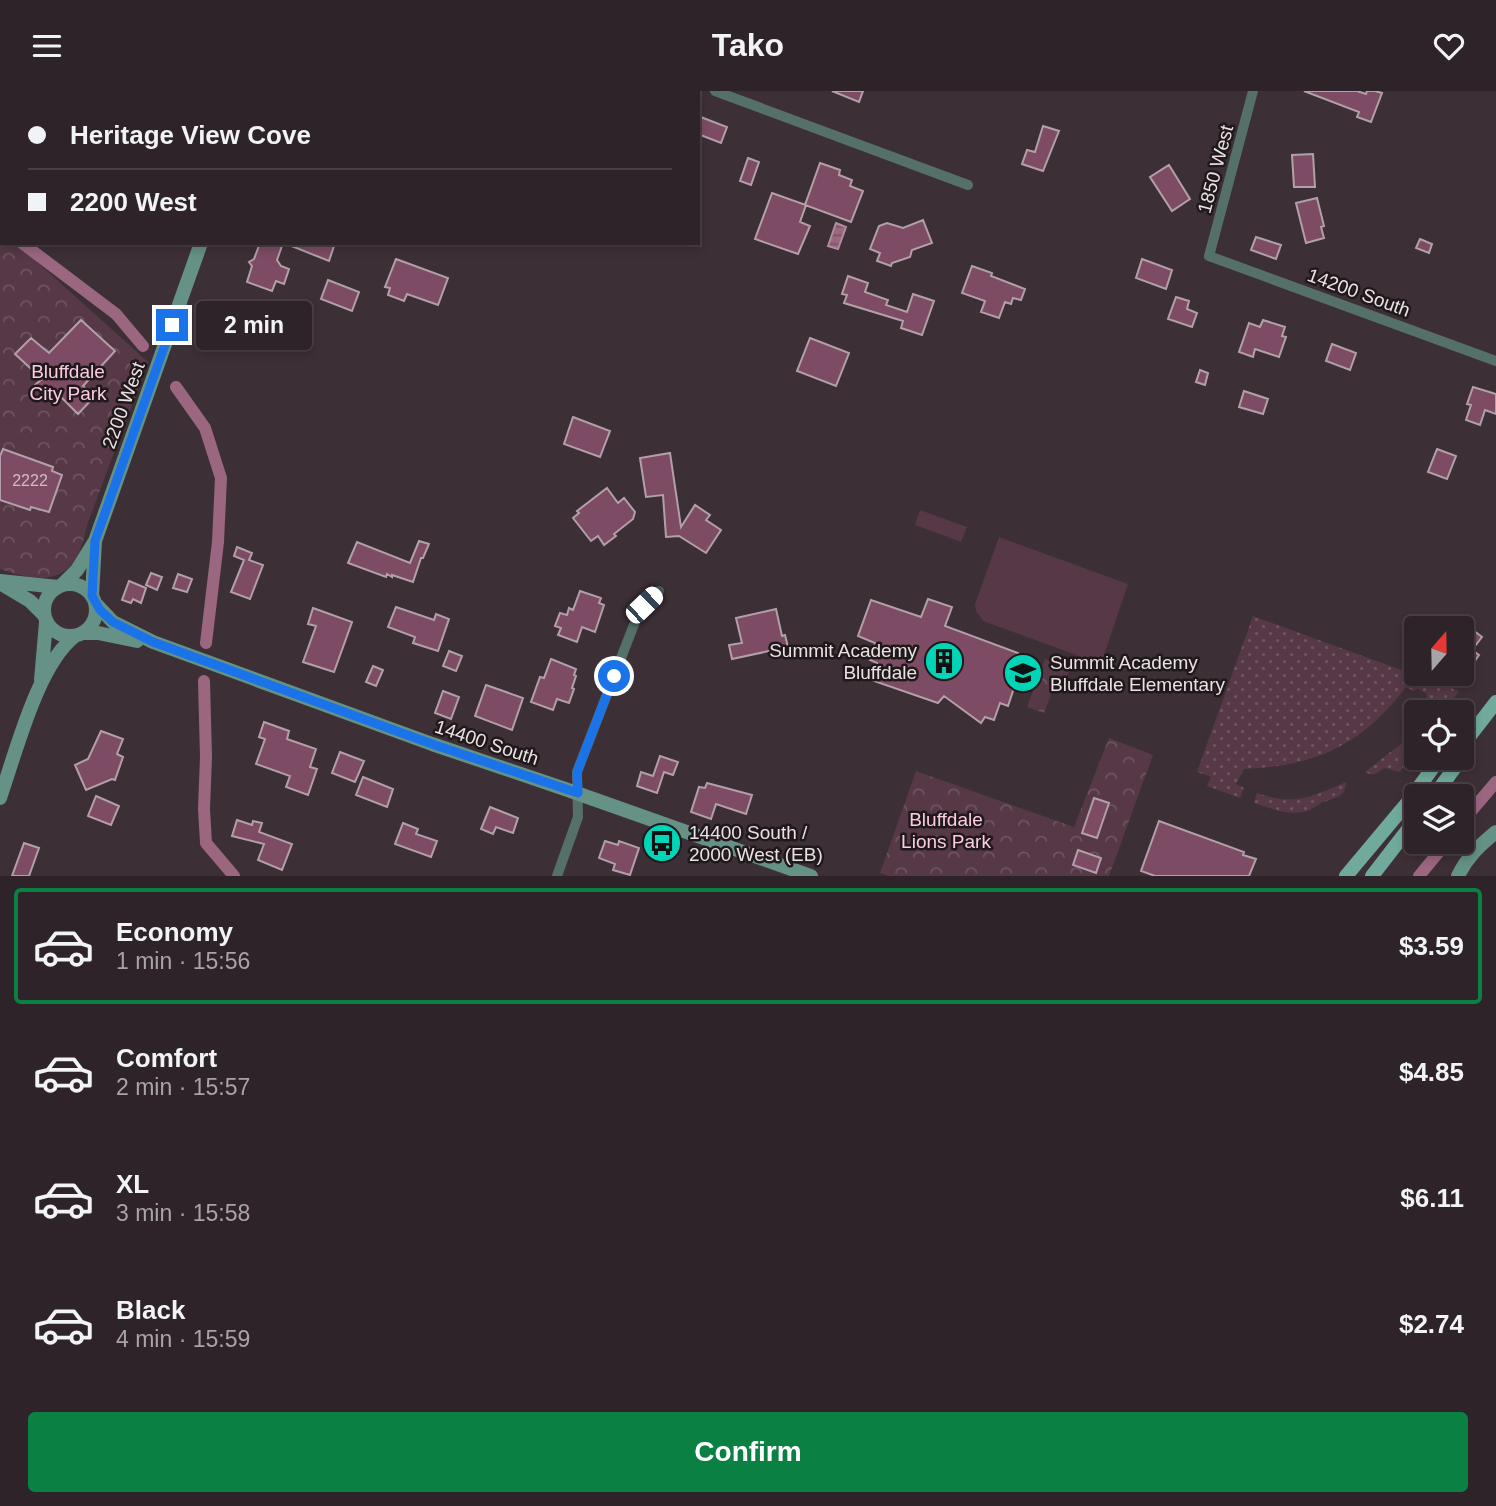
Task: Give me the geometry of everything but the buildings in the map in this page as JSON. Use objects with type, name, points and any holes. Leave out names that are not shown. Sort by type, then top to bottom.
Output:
[{"type":"main road","name":"2200 West","points":[[60,586],[77,570],[95,541],[200,245]]},
{"type":"main road","name":"2200 West","points":[[94,600],[95,541]]},
{"type":"main road","points":[[0,582],[78,585],[94,600],[94,620],[56,655],[40,685],[0,798]]},
{"type":"main road","points":[[0,582],[30,601],[59,634],[79,634]]},
{"type":"main road","points":[[40,685],[46,600],[60,586]]},
{"type":"main road","name":"14400 South","points":[[94,600],[113,622],[153,642],[432,744],[811,876]]},
{"type":"main road","name":"14400 South","points":[[79,634],[98,633],[153,642]]},
{"type":"main road","points":[[1474,728],[1496,702]]},
{"type":"main road","points":[[1346,876],[1430,770]]},
{"type":"main road","points":[[1458,876],[1464,862],[1474,850],[1496,832]]},
{"type":"main road","points":[[1371,876],[1404,833]]},
{"type":"street","points":[[715,91],[968,185]]},
{"type":"street","name":"1850 West","points":[[1209,256],[1253,91]]},
{"type":"street","name":"14200 South","points":[[1209,256],[1496,361]]},
{"type":"street","points":[[556,876],[578,817],[577,772],[640,609],[659,591]]},
{"type":"green space","name":"Bluffdale City Park","points":[[0,245],[18,245],[148,362],[76,558],[68,568],[47,577],[18,575],[0,569]]},
{"type":"green space","points":[[920,510],[967,527],[961,542],[915,525]]},
{"type":"green space","points":[[999,537],[1128,584],[1101,664],[983,621],[975,604]]},
{"type":"green space","points":[[1253,616],[1404,671],[1404,686],[1445,686],[1459,691],[1453,700],[1429,700],[1427,694],[1406,687],[1372,724],[1335,749],[1293,763],[1244,769],[1236,784],[1244,788],[1240,798],[1207,786],[1211,777],[1197,772]]},
{"type":"green space","points":[[1045,659],[1070,668],[1061,692],[1053,689],[1044,713],[1027,707]]},
{"type":"green space","name":"Bluffdale Lions Park","points":[[1109,738],[1153,755],[1109,876],[888,876],[880,873],[916,771],[1074,827]]},
{"type":"green space","points":[[1404,741],[1404,767],[1400,772],[1384,768],[1373,774],[1365,772]]},
{"type":"green space","points":[[1346,782],[1344,791],[1339,796],[1306,811],[1284,812],[1254,803],[1257,793],[1281,799],[1302,798]]},
{"type":"shaded area","points":[[836,223],[846,227],[838,249],[828,246]]},
{"type":"waterway","points":[[25,245],[116,314],[143,346]]},
{"type":"waterway","points":[[176,387],[205,428],[221,478],[218,542],[206,643]]},
{"type":"waterway","points":[[204,681],[206,843],[234,876]]},
{"type":"waterway","points":[[1474,808],[1496,782]]},
{"type":"waterway","points":[[1419,876],[1437,854]]},
{"type":"place","name":"Summit Academy Bluffdale","points":[[944,661]]},
{"type":"place","name":"Summit Academy Bluffdale Elementary","points":[[1023,673]]},
{"type":"place","name":"14400 South / 2000 West (EB)","points":[[662,843]]},
{"type":"route","points":[[172,325],[95,541],[92,596],[100,610],[113,622],[153,642],[341,712],[578,793],[577,772],[614,676]]}]
